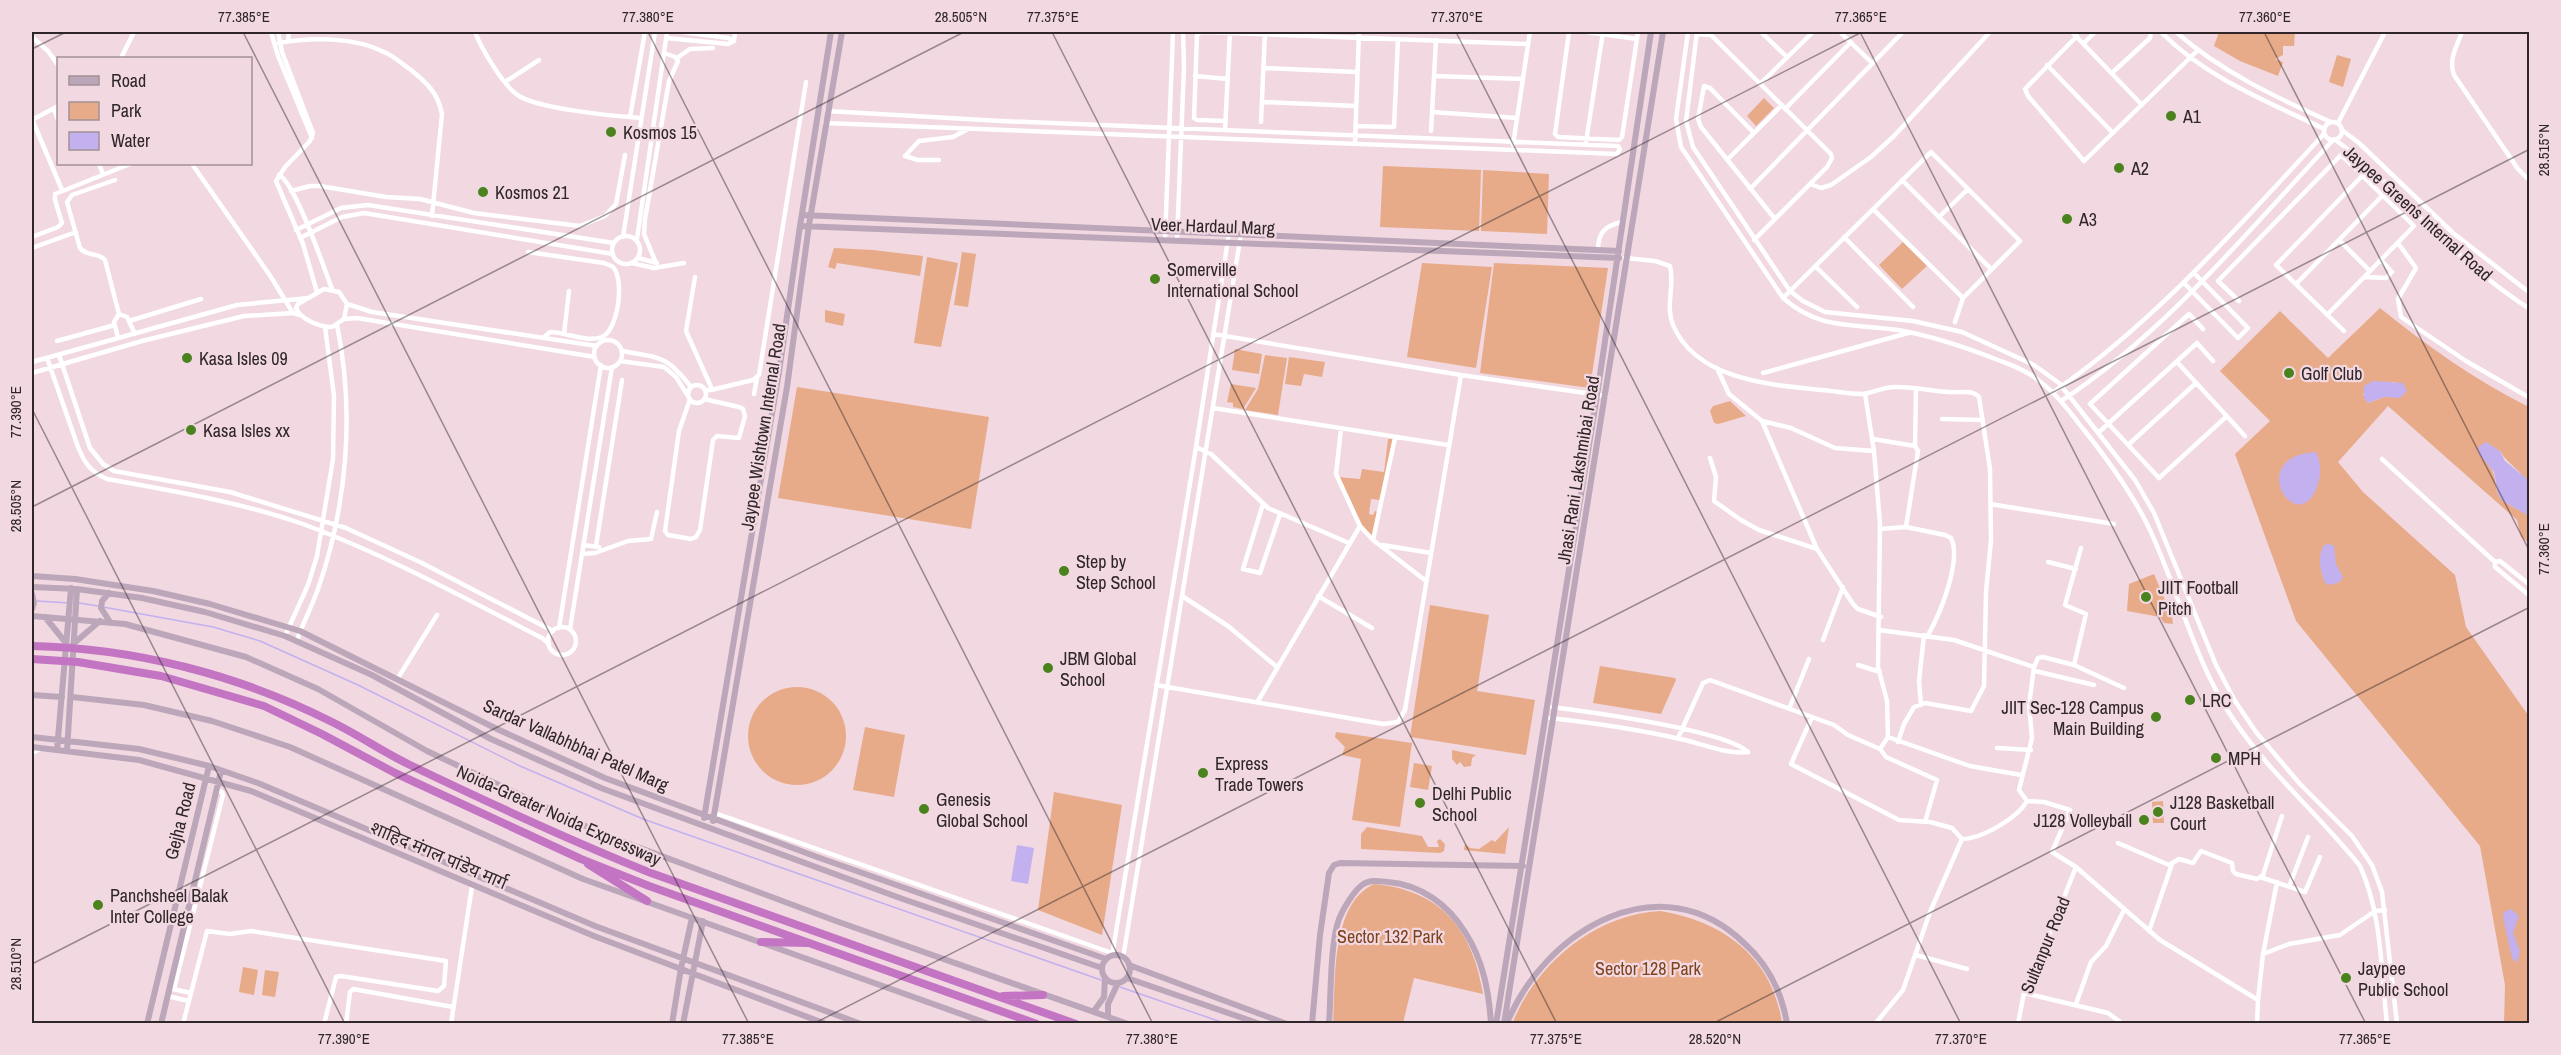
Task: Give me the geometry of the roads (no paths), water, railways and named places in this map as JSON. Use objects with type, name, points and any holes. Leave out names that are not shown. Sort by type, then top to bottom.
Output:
[{"type":"highway","name":"Noida-Greater Noida Expressway","points":[[32,646],[73,645],[122,654],[163,663],[272,694],[330,721],[400,760],[499,808],[651,873],[1076,1023]]},
{"type":"highway","name":"Noida-Greater Noida Expressway","points":[[32,659],[78,662],[161,676],[264,706],[395,773],[581,859],[1037,1023]]},
{"type":"highway","points":[[581,859],[598,873],[648,901]]},
{"type":"highway","points":[[761,942],[812,943]]},
{"type":"highway","points":[[999,996],[1043,994]]},
{"type":"street","points":[[122,57],[134,32]]},
{"type":"street","points":[[271,32],[278,56],[312,138]]},
{"type":"street","points":[[278,32],[279,43],[313,131],[312,138],[279,175],[277,186],[300,238],[317,292]]},
{"type":"street","points":[[288,41],[289,32]]},
{"type":"street","points":[[474,32],[506,82],[514,92],[526,99],[570,109],[641,118]]},
{"type":"street","points":[[630,117],[645,32]]},
{"type":"street","points":[[623,237],[655,32]]},
{"type":"street","points":[[632,263],[638,258],[640,247],[637,239],[667,32]]},
{"type":"street","points":[[683,32],[728,38],[734,41]]},
{"type":"street","points":[[734,41],[735,32]]},
{"type":"street","name":"Jaypee Wishtown Internal Road","points":[[702,825],[779,372],[831,32]]},
{"type":"street","name":"Jaypee Wishtown Internal Road","points":[[712,828],[786,387],[825,123],[842,32]]},
{"type":"street","points":[[1165,239],[1173,32]]},
{"type":"street","points":[[1177,240],[1183,32]]},
{"type":"street","points":[[1225,130],[1230,32]]},
{"type":"street","points":[[1261,122],[1265,32]]},
{"type":"street","points":[[1513,150],[1530,32]]},
{"type":"street","points":[[1569,32],[1554,131],[1558,137],[1619,140],[1622,137],[1638,32]]},
{"type":"street","points":[[1587,32],[1637,39]]},
{"type":"street","name":"Jhasi Rani Lakshmibai Road","points":[[1493,1023],[1521,866],[1597,395],[1651,32]]},
{"type":"street","name":"Jhasi Rani Lakshmibai Road","points":[[1505,1023],[1663,32]]},
{"type":"street","points":[[1688,32],[1676,119],[1682,147],[1783,298],[1799,311],[1839,325],[1910,333],[1947,340],[2021,369],[2038,380],[2061,401],[2104,454],[2128,490],[2149,528],[2205,668],[2224,704],[2247,738],[2360,866],[2371,891],[2388,1023]]},
{"type":"street","points":[[1762,32],[1787,57]]},
{"type":"street","points":[[1760,84],[1813,32]]},
{"type":"street","points":[[1840,32],[1872,63]]},
{"type":"street","points":[[1750,189],[1903,32]]},
{"type":"street","points":[[1810,184],[1821,188],[1831,185],[1871,157],[1902,128],[1990,32]]},
{"type":"street","points":[[2072,32],[2142,105]]},
{"type":"street","points":[[2084,43],[2095,32]]},
{"type":"street","points":[[2112,73],[2150,38],[2151,32]]},
{"type":"street","name":"Jaypee Greens Internal Road","points":[[2161,32],[2190,58],[2209,71],[2324,132],[2328,139],[2334,140],[2352,152],[2472,264],[2529,309]]},
{"type":"street","name":"Jaypee Greens Internal Road","points":[[2176,32],[2198,50],[2255,85],[2331,122],[2338,123],[2342,130],[2359,142],[2453,233],[2529,293]]},
{"type":"street","points":[[2338,123],[2385,32]]},
{"type":"street","points":[[2462,32],[2452,59],[2451,67],[2454,75],[2518,169],[2529,181]]},
{"type":"street","points":[[1226,121],[1194,118],[1198,33],[1359,34],[1398,39],[1528,44]]},
{"type":"street","points":[[1586,145],[1603,33]]},
{"type":"street","points":[[1754,240],[1831,163],[1832,158],[1808,131],[1711,35],[1697,33],[1686,121],[1693,147],[1754,240],[1790,291],[1803,301],[1825,312],[1913,321],[1962,332],[2034,365],[2062,386],[2140,489],[2154,513],[2216,665],[2235,700],[2256,732],[2300,784],[2352,836],[2372,865],[2382,892],[2385,910],[2397,1023]]},
{"type":"street","points":[[1355,143],[1359,34]]},
{"type":"street","points":[[2077,36],[2026,86],[2026,93],[2084,161],[2198,50]]},
{"type":"street","points":[[32,38],[48,51],[57,64]]},
{"type":"street","points":[[666,38],[728,44],[734,41]]},
{"type":"street","points":[[1356,126],[1394,127],[1398,39]]},
{"type":"street","points":[[279,43],[324,40],[369,46],[394,58],[433,89],[440,103],[442,114],[431,224]]},
{"type":"street","points":[[1431,131],[1436,40]]},
{"type":"street","points":[[1727,160],[1851,42]]},
{"type":"street","points":[[677,58],[690,49],[713,48]]},
{"type":"street","points":[[664,53],[677,58]]},
{"type":"street","points":[[658,265],[645,237],[644,228],[662,117],[669,81],[678,61],[677,58]]},
{"type":"street","points":[[506,82],[539,60]]},
{"type":"street","points":[[2047,65],[2113,133]]},
{"type":"street","points":[[1263,68],[1358,72]]},
{"type":"street","points":[[1195,76],[1228,79]]},
{"type":"street","points":[[1434,76],[1523,79]]},
{"type":"street","points":[[754,394],[806,82]]},
{"type":"street","points":[[1754,133],[1710,88],[1704,86],[1698,123],[1775,219]]},
{"type":"street","points":[[1262,102],[1356,106]]},
{"type":"street","points":[[56,107],[32,120],[62,190]]},
{"type":"street","points":[[825,123],[1617,154],[1620,149],[1618,146],[1181,129],[827,111]]},
{"type":"street","points":[[1432,112],[1517,118]]},
{"type":"street","points":[[2052,393],[2125,337],[2184,283],[2331,122]]},
{"type":"street","points":[[939,160],[918,160],[903,155],[919,141],[953,137],[969,129]]},
{"type":"street","name":"Jaypee Greens Internal Road","points":[[2334,140],[2339,137],[2342,130]]},
{"type":"street","points":[[2061,401],[2132,346],[2192,291],[2334,140]]},
{"type":"street","points":[[1783,298],[1931,152],[2020,241],[1963,298],[1955,322]]},
{"type":"street","points":[[291,191],[315,185],[434,202],[474,213],[580,226],[605,216],[613,210],[619,196],[625,155]]},
{"type":"street","points":[[2239,301],[2218,281],[2341,155],[2414,226],[2327,315]]},
{"type":"street","points":[[99,165],[103,174]]},
{"type":"street","points":[[32,237],[58,227],[62,223],[54,196],[62,190],[127,165]]},
{"type":"street","points":[[193,165],[293,313]]},
{"type":"street","points":[[279,175],[284,177],[307,225],[332,289]]},
{"type":"street","points":[[2344,331],[2276,265],[2362,176]]},
{"type":"street","points":[[115,180],[68,198],[83,251],[99,255],[105,260],[119,314],[115,320],[118,338]]},
{"type":"street","points":[[1902,180],[1990,269]]},
{"type":"street","points":[[1939,217],[1968,189]]},
{"type":"street","points":[[619,196],[629,198]]},
{"type":"street","points":[[2296,284],[2382,196]]},
{"type":"street","points":[[296,230],[341,208],[355,205],[614,243],[623,237],[637,239]]},
{"type":"street","points":[[442,217],[444,206]]},
{"type":"street","points":[[1873,209],[1963,298]]},
{"type":"street","points":[[300,238],[342,217],[364,213],[613,254]]},
{"type":"street","name":"Veer Hardaul Marg","points":[[802,215],[1598,250],[1617,254]]},
{"type":"street","points":[[1598,250],[1598,239],[1604,229],[1609,225],[1622,222]]},
{"type":"street","name":"Veer Hardaul Marg","points":[[800,226],[1626,255]]},
{"type":"street","points":[[32,248],[76,232]]},
{"type":"street","points":[[1094,1011],[1104,997],[1105,978],[1102,968],[1110,956],[1196,447],[1229,233]]},
{"type":"street","points":[[1241,234],[1123,958],[1129,965],[1227,998],[1287,1023]]},
{"type":"street","points":[[1844,237],[1913,307]]},
{"type":"street","points":[[2339,240],[2370,271]]},
{"type":"street","points":[[614,243],[613,254],[619,262],[658,265],[684,263]]},
{"type":"street","points":[[2398,243],[2416,268],[2398,299],[2401,317],[2466,361],[2529,398]]},
{"type":"street","points":[[528,252],[604,263],[612,267],[617,276],[619,292],[613,326],[609,332],[593,339],[550,332],[543,338]]},
{"type":"street","points":[[1626,255],[1670,266],[1669,305],[1673,327],[1691,351],[1717,368],[1768,383],[1865,394],[1891,387],[1977,394],[1990,470],[1991,540],[1984,686],[1971,711],[1948,706],[1914,707],[1898,742]]},
{"type":"street","points":[[638,258],[658,265]]},
{"type":"street","points":[[2364,277],[2386,278],[2392,272],[2381,260]]},
{"type":"street","points":[[1815,266],[1857,308]]},
{"type":"street","points":[[2184,283],[2238,338],[2248,328],[2194,273]]},
{"type":"street","points":[[695,277],[686,331],[708,390],[704,399]]},
{"type":"street","points":[[300,315],[297,306],[317,292],[332,289],[339,292],[347,304],[372,312],[597,346]]},
{"type":"street","points":[[564,334],[569,291]]},
{"type":"street","points":[[2202,302],[2213,292]]},
{"type":"street","points":[[32,362],[237,305],[309,298]]},
{"type":"street","points":[[129,321],[201,299]]},
{"type":"street","points":[[32,373],[142,341],[244,316],[293,313],[324,327],[337,325],[344,318],[347,304]]},
{"type":"street","points":[[119,314],[125,316],[129,321],[135,334]]},
{"type":"street","points":[[2203,329],[2189,314],[2090,404],[2159,478],[2227,416]]},
{"type":"street","points":[[344,318],[357,318],[595,357]]},
{"type":"street","points":[[57,341],[115,325]]},
{"type":"street","points":[[297,640],[317,590],[333,537],[346,449],[344,364],[337,325]]},
{"type":"street","points":[[285,636],[308,585],[321,532],[333,459],[331,367],[324,327]]},
{"type":"street","points":[[1763,374],[1910,333]]},
{"type":"street","points":[[1213,334],[1461,375],[1606,396]]},
{"type":"street","points":[[559,627],[601,366],[595,357],[597,346],[605,340],[611,340],[620,345],[622,351],[620,361],[612,367],[601,366]]},
{"type":"street","points":[[2099,432],[2197,344],[2213,361]]},
{"type":"street","points":[[622,351],[665,360],[691,387]]},
{"type":"street","points":[[59,355],[90,448],[103,464],[114,471],[239,495],[335,524],[422,563],[553,631]]},
{"type":"street","points":[[47,358],[81,454],[94,473],[107,479],[198,496],[301,524],[392,560],[542,638],[551,649],[560,655],[570,652],[576,643],[574,633],[570,629],[559,627],[553,631],[549,644]]},
{"type":"street","points":[[620,361],[664,367],[676,377],[689,398],[696,403],[704,399],[739,407],[745,416],[739,438],[717,436],[713,440],[700,530],[696,537],[691,539],[668,535],[665,531],[679,431],[689,398],[691,387]]},
{"type":"street","points":[[2177,362],[2245,436]]},
{"type":"street","points":[[570,629],[612,367]]},
{"type":"street","points":[[1717,368],[1729,393],[1763,421],[1791,428],[1835,448],[1874,451]]},
{"type":"street","points":[[1156,685],[1383,724],[1398,722],[1405,710],[1461,375]]},
{"type":"street","points":[[691,387],[699,385],[708,390],[757,378]]},
{"type":"street","points":[[596,546],[621,380]]},
{"type":"street","points":[[2128,445],[2196,382]]},
{"type":"street","points":[[1906,527],[1918,452],[1914,446],[1916,388]]},
{"type":"street","points":[[1865,394],[1873,439],[1880,529],[1880,672],[1887,701],[1888,737],[1880,749]]},
{"type":"street","points":[[1212,408],[1448,446]]},
{"type":"street","points":[[1942,418],[1983,420]]},
{"type":"street","points":[[1763,421],[1817,549],[1858,609],[1881,617]]},
{"type":"street","points":[[1341,429],[1336,474],[1360,526],[1373,540],[1426,581]]},
{"type":"street","points":[[1373,540],[1395,438]]},
{"type":"street","points":[[1873,439],[1914,446]]},
{"type":"street","points":[[1196,447],[1206,450],[1263,504],[1280,514],[1349,543]]},
{"type":"street","points":[[1710,458],[1716,477],[1714,501],[1759,530],[1817,549]]},
{"type":"street","points":[[2382,459],[2495,562],[2495,567],[2529,596]]},
{"type":"street","points":[[235,506],[239,495]]},
{"type":"street","points":[[1263,504],[1243,569],[1256,574],[1262,572],[1280,514]]},
{"type":"street","points":[[1990,504],[2114,524]]},
{"type":"street","points":[[582,554],[596,553],[628,541],[651,539],[657,512]]},
{"type":"street","points":[[1258,701],[1360,526]]},
{"type":"street","points":[[1880,529],[1906,527],[1945,535],[1953,540],[1953,565],[1938,616],[1926,635],[1919,681],[1921,705]]},
{"type":"street","points":[[583,545],[604,549]]},
{"type":"street","points":[[1379,545],[1431,553]]},
{"type":"street","points":[[2074,665],[2086,614],[2065,605],[2081,548]]},
{"type":"street","points":[[2495,562],[2500,561],[2529,585]]},
{"type":"street","points":[[2048,562],[2076,569]]},
{"type":"street","points":[[2165,570],[2176,564]]},
{"type":"street","name":"Sardar Vallabhbhai Patel Marg","points":[[32,576],[75,579],[153,591],[210,604],[300,631],[552,755],[624,786],[705,815],[714,815],[1110,956],[1123,958]]},
{"type":"street","name":"Sardar Vallabhbhai Patel Marg","points":[[32,587],[74,589],[142,598],[205,612],[297,640],[372,675],[511,748],[601,788],[900,898],[1102,968]]},
{"type":"street","points":[[1823,640],[1843,587]]},
{"type":"street","points":[[68,751],[72,697],[74,589]]},
{"type":"street","points":[[109,593],[101,604],[110,622]]},
{"type":"street","points":[[32,594],[34,603],[32,609]]},
{"type":"street","points":[[1182,596],[1228,626],[1277,667]]},
{"type":"street","points":[[1318,596],[1372,628]]},
{"type":"street","points":[[398,678],[437,615]]},
{"type":"street","points":[[32,616],[110,622],[216,648],[283,672],[427,751],[600,833],[721,880],[1128,1023]]},
{"type":"street","points":[[45,617],[73,645]]},
{"type":"street","points":[[57,750],[62,697],[73,645],[100,621]]},
{"type":"street","points":[[1879,630],[1926,635],[1984,649],[2034,669],[2094,685]]},
{"type":"street","points":[[2027,801],[2019,790],[2021,775],[2031,750],[2029,705],[2034,669],[2038,658],[2043,657],[2074,665],[2124,688]]},
{"type":"street","points":[[1789,709],[1809,659]]},
{"type":"street","points":[[1858,665],[1880,672]]},
{"type":"street","points":[[1678,738],[1703,683],[1707,680],[1834,725],[1848,735],[1880,749],[1886,757],[1937,780],[1925,822]]},
{"type":"street","points":[[32,695],[62,697]]},
{"type":"street","points":[[72,697],[144,705],[255,733],[583,879],[989,1023]]},
{"type":"street","points":[[1545,717],[1678,738],[1737,753],[1748,752],[1739,745],[1682,729],[1546,707]]},
{"type":"street","points":[[1812,717],[1791,764],[1899,820],[1925,822],[1955,829],[1962,839]]},
{"type":"street","points":[[32,736],[139,749],[209,766],[258,783],[595,926],[861,1023]]},
{"type":"street","points":[[1888,737],[1970,766],[2021,775]]},
{"type":"street","name":"शाहिद मंगल पांडेय मार्ग","points":[[32,747],[139,760],[251,791],[594,936],[826,1023]]},
{"type":"street","points":[[32,753],[42,748]]},
{"type":"street","points":[[1997,748],[2031,750]]},
{"type":"street","name":"Gejha Road","points":[[147,1023],[209,766]]},
{"type":"street","name":"Gejha Road","points":[[161,1023],[173,989],[221,771]]},
{"type":"street","points":[[1875,1023],[1903,990],[1933,905],[1962,839],[1990,830],[2012,818],[2027,801]]},
{"type":"street","points":[[2027,801],[2044,802],[2070,810],[2052,850],[2054,854],[2076,867],[2149,931],[2186,957],[2258,1000]]},
{"type":"street","points":[[2260,878],[2282,816]]},
{"type":"street","points":[[2327,828],[2337,820]]},
{"type":"street","points":[[2289,887],[2308,837]]},
{"type":"street","points":[[2118,843],[2172,864]]},
{"type":"street","points":[[2149,931],[2172,864],[2179,859],[2195,862],[2203,851],[2229,862],[2236,874],[2277,882],[2306,891],[2320,857]]},
{"type":"street","points":[[1312,1023],[1320,935],[1329,873],[1334,865],[1340,863],[1529,867]]},
{"type":"street","name":"Sultanpur Road","points":[[2018,1023],[2024,993],[2076,867]]},
{"type":"street","points":[[1329,1023],[1339,919],[1363,885],[1373,880],[1413,887],[1436,899],[1453,915],[1476,953],[1484,972],[1493,1023]]},
{"type":"street","points":[[2257,1023],[2263,954],[2277,882]]},
{"type":"street","points":[[451,1023],[472,886]]},
{"type":"street","points":[[1505,1023],[1524,988],[1539,969],[1576,936],[1608,918],[1642,907],[1660,905],[1718,922],[1738,936],[1756,954],[1778,989],[1787,1023]]},
{"type":"street","points":[[2076,1004],[2091,962],[2106,946],[2124,910]]},
{"type":"street","points":[[2263,954],[2289,944],[2340,935],[2374,911],[2385,910]]},
{"type":"street","points":[[672,1023],[692,918]]},
{"type":"street","points":[[683,1023],[704,921]]},
{"type":"street","points":[[183,1023],[205,934],[209,931],[230,934],[251,931],[446,961],[444,986],[438,991],[336,977],[326,1023]]},
{"type":"street","points":[[1916,955],[1967,969]]},
{"type":"street","points":[[1108,1017],[1108,1005],[1118,983],[1126,978],[1129,965]]},
{"type":"street","points":[[1105,978],[1118,983]]},
{"type":"street","points":[[1126,978],[1260,1023]]},
{"type":"street","points":[[173,989],[191,993]]},
{"type":"street","points":[[346,1023],[350,992],[353,989],[453,1007]]},
{"type":"street","points":[[2024,993],[2108,1012],[2123,1023]]},
{"type":"street","points":[[171,997],[189,1001]]},
{"type":"water","points":[[2373,381],[2403,383],[2407,391],[2400,398],[2384,397],[2368,403],[2364,398],[2364,386]]},
{"type":"water","points":[[2486,442],[2500,451],[2505,461],[2526,478],[2529,486],[2529,516],[2503,501],[2498,495],[2494,472],[2479,454],[2478,447]]},
{"type":"water","points":[[2316,452],[2320,468],[2318,484],[2309,500],[2299,504],[2290,501],[2282,492],[2279,479],[2282,467],[2294,457]]},
{"type":"water","points":[[2324,545],[2334,546],[2336,564],[2343,577],[2340,582],[2330,585],[2325,583],[2320,559]]},
{"type":"water","points":[[1017,845],[1034,848],[1028,884],[1011,881]]},
{"type":"water","points":[[2511,909],[2519,916],[2513,933],[2520,951],[2517,963],[2512,958],[2503,917],[2504,912]]},
{"type":"waterway","points":[[37,601],[69,603]]},
{"type":"waterway","points":[[79,603],[98,606]]},
{"type":"waterway","points":[[103,607],[213,627],[260,641],[358,685],[520,766],[643,819],[1101,980]]},
{"type":"waterway","points":[[1120,987],[1227,1024]]},
{"type":"place","name":"A1","points":[[2171,116]]},
{"type":"place","name":"Kosmos 15","points":[[611,132]]},
{"type":"place","name":"A2","points":[[2119,168]]},
{"type":"place","name":"Kosmos 21","points":[[483,192]]},
{"type":"place","name":"A3","points":[[2067,219]]},
{"type":"place","name":"Somerville International School","points":[[1155,279]]},
{"type":"place","name":"Kasa Isles 09","points":[[187,358]]},
{"type":"place","name":"Golf Club","points":[[2289,373]]},
{"type":"place","name":"Kasa Isles xx","points":[[191,430]]},
{"type":"place","name":"Step by Step School","points":[[1064,571]]},
{"type":"place","name":"JIIT Football Pitch","points":[[2146,597]]},
{"type":"place","name":"JBM Global School","points":[[1048,668]]},
{"type":"place","name":"LRC","points":[[2190,700]]},
{"type":"place","name":"JIIT Sec-128 Campus Main Building","points":[[2156,717]]},
{"type":"place","name":"MPH","points":[[2216,758]]},
{"type":"place","name":"Express Trade Towers","points":[[1203,773]]},
{"type":"place","name":"Delhi Public School","points":[[1420,803]]},
{"type":"place","name":"Genesis Global School","points":[[924,809]]},
{"type":"place","name":"J128 Basketball Court","points":[[2158,812]]},
{"type":"place","name":"J128 Volleyball","points":[[2144,820]]},
{"type":"place","name":"Panchsheel Balak Inter College","points":[[98,905]]},
{"type":"place","name":"Jaypee Public School","points":[[2346,978]]},
{"type":"park label","name":"Sector 132 Park","points":[[1390,936]]},
{"type":"park label","name":"Sector 128 Park","points":[[1648,968]]}]
